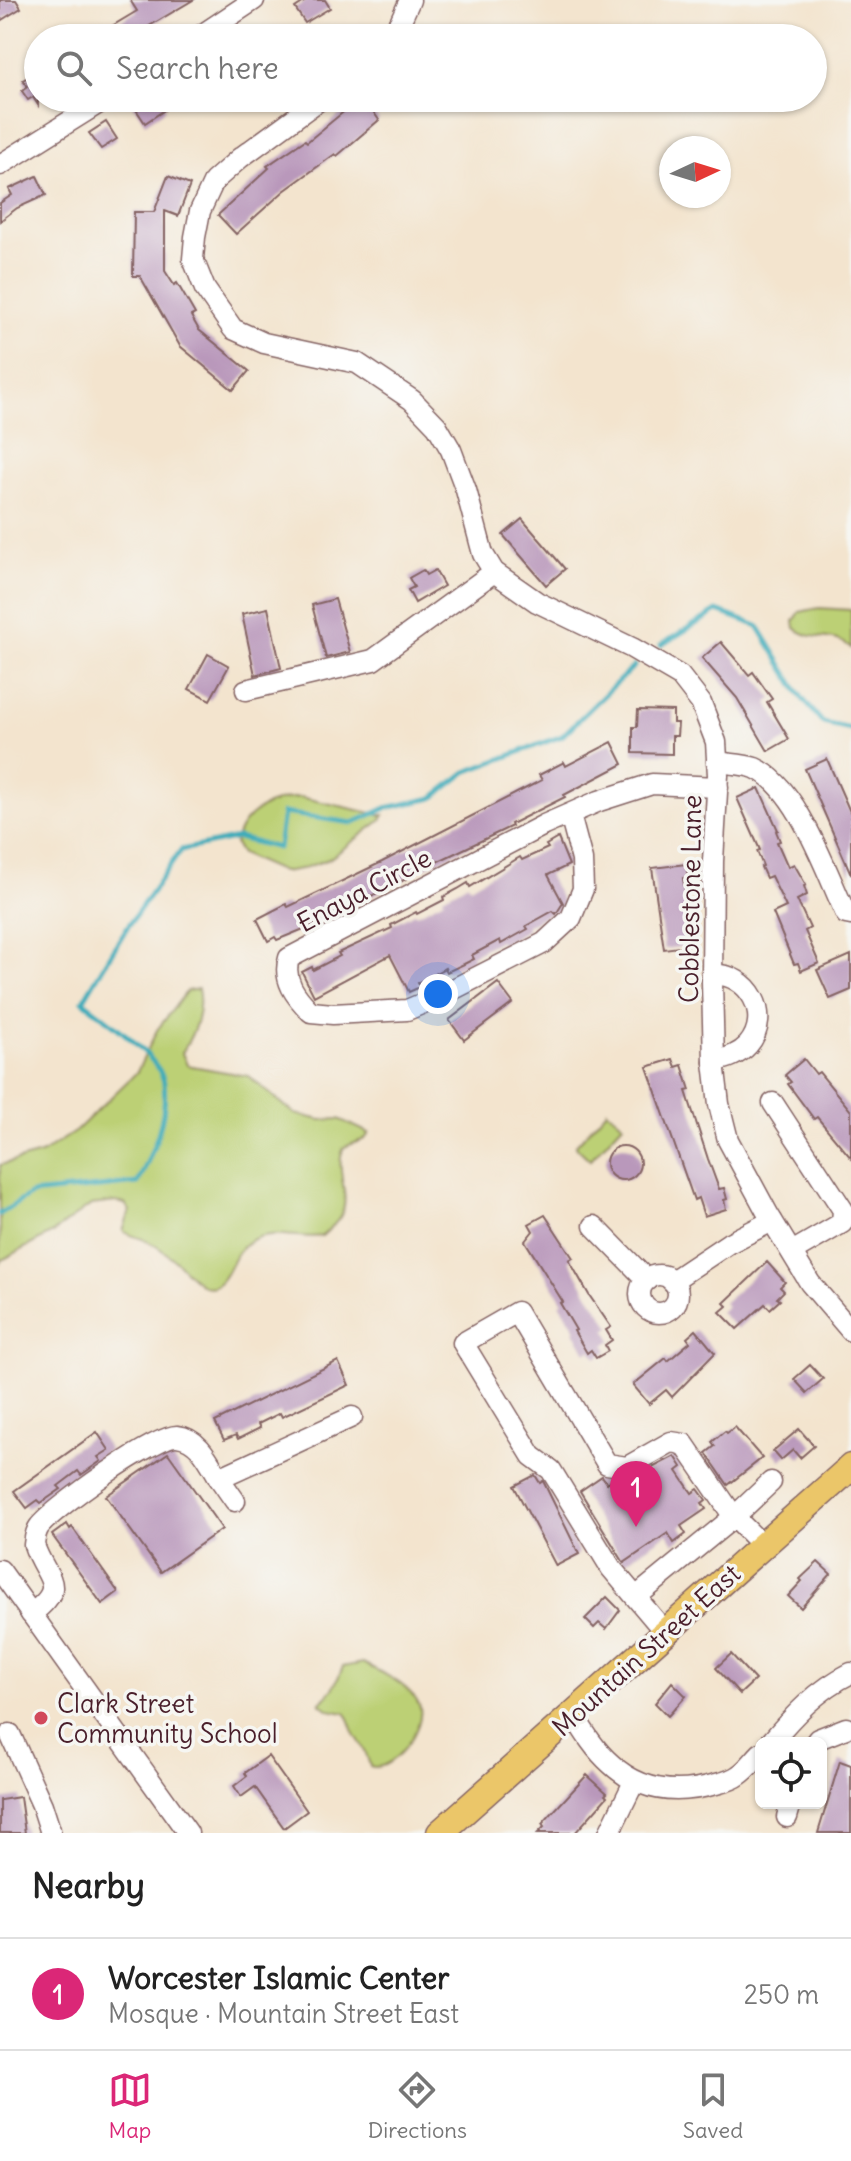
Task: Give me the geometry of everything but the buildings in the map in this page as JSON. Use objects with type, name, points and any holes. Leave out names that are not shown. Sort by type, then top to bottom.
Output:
[{"type":"main road","name":"Mountain Street East","points":[[440,1833],[851,1467]]},
{"type":"street","points":[[218,24],[254,0]]},
{"type":"street","points":[[398,24],[410,0]]},
{"type":"street","points":[[0,165],[85,112]]},
{"type":"street","name":"Cobblestone Lane","points":[[303,112],[214,181],[200,211],[193,259],[205,289],[233,329],[264,343],[357,363],[412,400],[437,426],[451,450],[466,490],[483,554],[494,572],[537,602],[632,648],[680,676],[701,703],[716,742],[717,762],[712,975],[714,1062],[719,1104],[728,1140],[772,1221],[810,1283],[851,1331]]},
{"type":"street","points":[[246,690],[373,660],[494,572]]},
{"type":"street","points":[[717,762],[753,767],[778,783],[795,806],[846,914],[851,915]]},
{"type":"street","name":"Enaya Circle","points":[[570,815],[582,860],[583,889],[571,918],[544,943],[407,1010],[333,1014],[311,1012],[295,996],[285,969],[289,958],[544,825],[599,801],[652,784],[718,787]]},
{"type":"street","points":[[712,975],[724,974],[747,988],[756,999],[758,1020],[748,1046],[731,1058],[714,1062]]},
{"type":"street","points":[[773,1103],[843,1210],[842,1223],[792,1252]]},
{"type":"street","points":[[672,1281],[729,1243],[772,1221]]},
{"type":"street","points":[[594,1226],[647,1280]]},
{"type":"street","points":[[659,1275],[672,1281],[677,1292],[675,1303],[667,1311],[656,1313],[647,1309],[640,1298],[641,1287],[647,1280],[659,1275]]},
{"type":"street","points":[[665,1632],[596,1546],[551,1470],[532,1456],[463,1343],[517,1312],[607,1464],[627,1467],[671,1442],[684,1444],[734,1517],[763,1546]]},
{"type":"street","points":[[219,1478],[352,1417]]},
{"type":"street","points":[[31,1614],[48,1601],[52,1592],[48,1570],[34,1545],[36,1532],[91,1484],[159,1440],[174,1436],[190,1440],[200,1448],[235,1501]]},
{"type":"street","points":[[636,1597],[734,1517],[771,1482]]},
{"type":"street","points":[[0,1571],[188,1833]]},
{"type":"street","points":[[776,1737],[811,1699],[831,1683],[851,1673]]},
{"type":"street","points":[[573,1714],[595,1748],[613,1767],[634,1782],[656,1790],[701,1789],[739,1776],[755,1759]]},
{"type":"street","points":[[822,1737],[849,1725]]},
{"type":"street","points":[[10,1734],[50,1830]]},
{"type":"street","points":[[609,1833],[634,1782]]},
{"type":"green space","points":[[819,608],[851,610],[851,648],[838,640],[809,635],[795,628],[794,621],[800,612]]},
{"type":"green space","points":[[300,797],[384,815],[329,859],[301,869],[282,872],[241,854],[235,844],[238,833],[250,816],[268,805]]},
{"type":"green space","points":[[198,989],[196,1022],[182,1053],[187,1065],[248,1076],[295,1114],[321,1120],[339,1119],[369,1133],[365,1139],[344,1147],[341,1165],[345,1200],[338,1220],[322,1236],[271,1235],[248,1242],[239,1250],[224,1277],[212,1287],[199,1283],[154,1245],[123,1231],[130,1211],[125,1204],[116,1202],[91,1205],[51,1234],[2,1260],[0,1265],[0,1165],[41,1154],[76,1131],[137,1072],[157,1030],[187,991]]},
{"type":"green space","points":[[607,1110],[623,1124],[590,1160],[575,1146]]},
{"type":"green space","points":[[363,1663],[394,1680],[419,1705],[418,1724],[406,1746],[398,1756],[379,1767],[370,1766],[345,1713],[329,1710],[320,1703],[333,1689],[343,1667]]},
{"type":"waterway","points":[[661,645],[717,611],[758,626],[802,698],[823,723],[851,729]]},
{"type":"waterway","points":[[0,1214],[31,1194],[138,1183],[161,1122],[164,1083],[153,1061],[83,1001],[126,929],[181,850],[238,838],[278,848],[283,813],[353,823],[386,808],[433,798],[466,772],[562,736],[634,666]]},
{"type":"place","name":"Worcester Islamic Center","points":[[636,1527]]},
{"type":"place","name":"Clark Street Community School","points":[[41,1718]]}]
